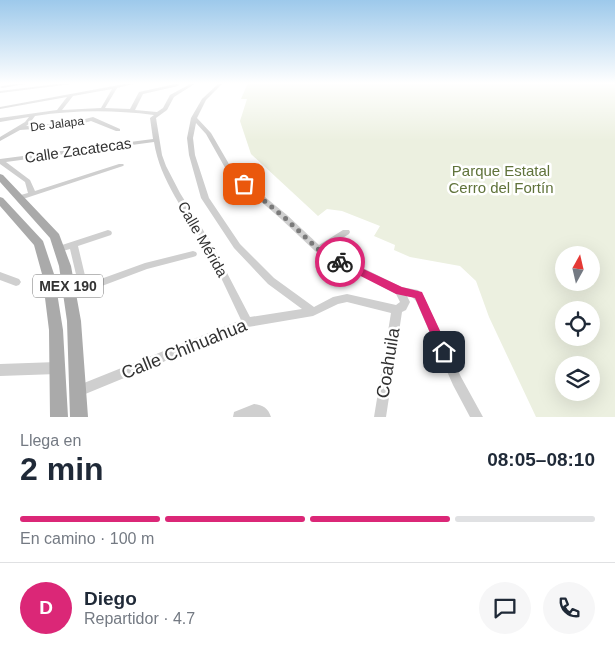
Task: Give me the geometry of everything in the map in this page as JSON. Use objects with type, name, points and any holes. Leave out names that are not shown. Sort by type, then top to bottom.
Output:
[{"type":"main road","name":"MEX 190","points":[[0,177],[26,196],[55,237],[65,266],[74,321],[76,392],[79,417]]},
{"type":"main road","name":"MEX 190","points":[[0,200],[39,244],[48,274],[56,330],[59,417]]},
{"type":"street","points":[[0,108],[28,102]]},
{"type":"street","points":[[59,112],[66,102]]},
{"type":"street","points":[[102,110],[107,102]]},
{"type":"street","points":[[132,110],[136,102]]},
{"type":"street","points":[[0,120],[86,110],[132,110],[159,114],[169,102]]},
{"type":"street","points":[[202,102],[194,118],[190,138],[192,155],[205,198],[237,246],[271,281],[313,312]]},
{"type":"street","points":[[86,110],[79,118],[93,119],[118,130]]},
{"type":"street","name":"Calle Mérida","points":[[159,114],[153,118],[159,156],[176,193],[209,246],[247,322]]},
{"type":"street","points":[[0,139],[27,123],[33,115]]},
{"type":"street","points":[[194,118],[208,133],[230,172],[284,217],[318,249],[383,283],[400,291],[415,293],[420,298],[457,381],[477,417]]},
{"type":"street","name":"De Jalapa","points":[[20,128],[73,124],[93,119]]},
{"type":"street","name":"Calle Zacatecas","points":[[0,161],[156,140]]},
{"type":"street","points":[[0,161],[28,181],[26,196],[120,165]]},
{"type":"street","points":[[318,249],[346,232]]},
{"type":"street","points":[[59,250],[108,233]]},
{"type":"street","points":[[73,244],[84,289]]},
{"type":"street","points":[[70,294],[145,266],[193,254]]},
{"type":"street","points":[[0,276],[16,282]]},
{"type":"street","points":[[397,310],[405,302],[400,291]]},
{"type":"street","name":"Calle Chihuahua","points":[[76,392],[247,322],[313,312],[336,300],[346,298],[397,310]]},
{"type":"street","name":"Coahuila","points":[[380,417],[397,310]]},
{"type":"street","points":[[0,370],[57,368]]},
{"type":"street","points":[[239,417],[254,410],[262,414]]},
{"type":"green space","name":"Parque Estatal Cerro del Fortín","points":[[246,102],[615,102],[615,417],[536,417],[489,317],[476,281],[460,266],[410,257],[394,250],[395,245],[374,236],[380,226],[342,211],[327,209],[318,216],[251,154],[240,121]]},
{"type":"way so far","points":[[244,184],[284,217],[318,249],[340,262]]},
{"type":"route","points":[[340,262],[400,291],[418,295],[444,352]]}]
